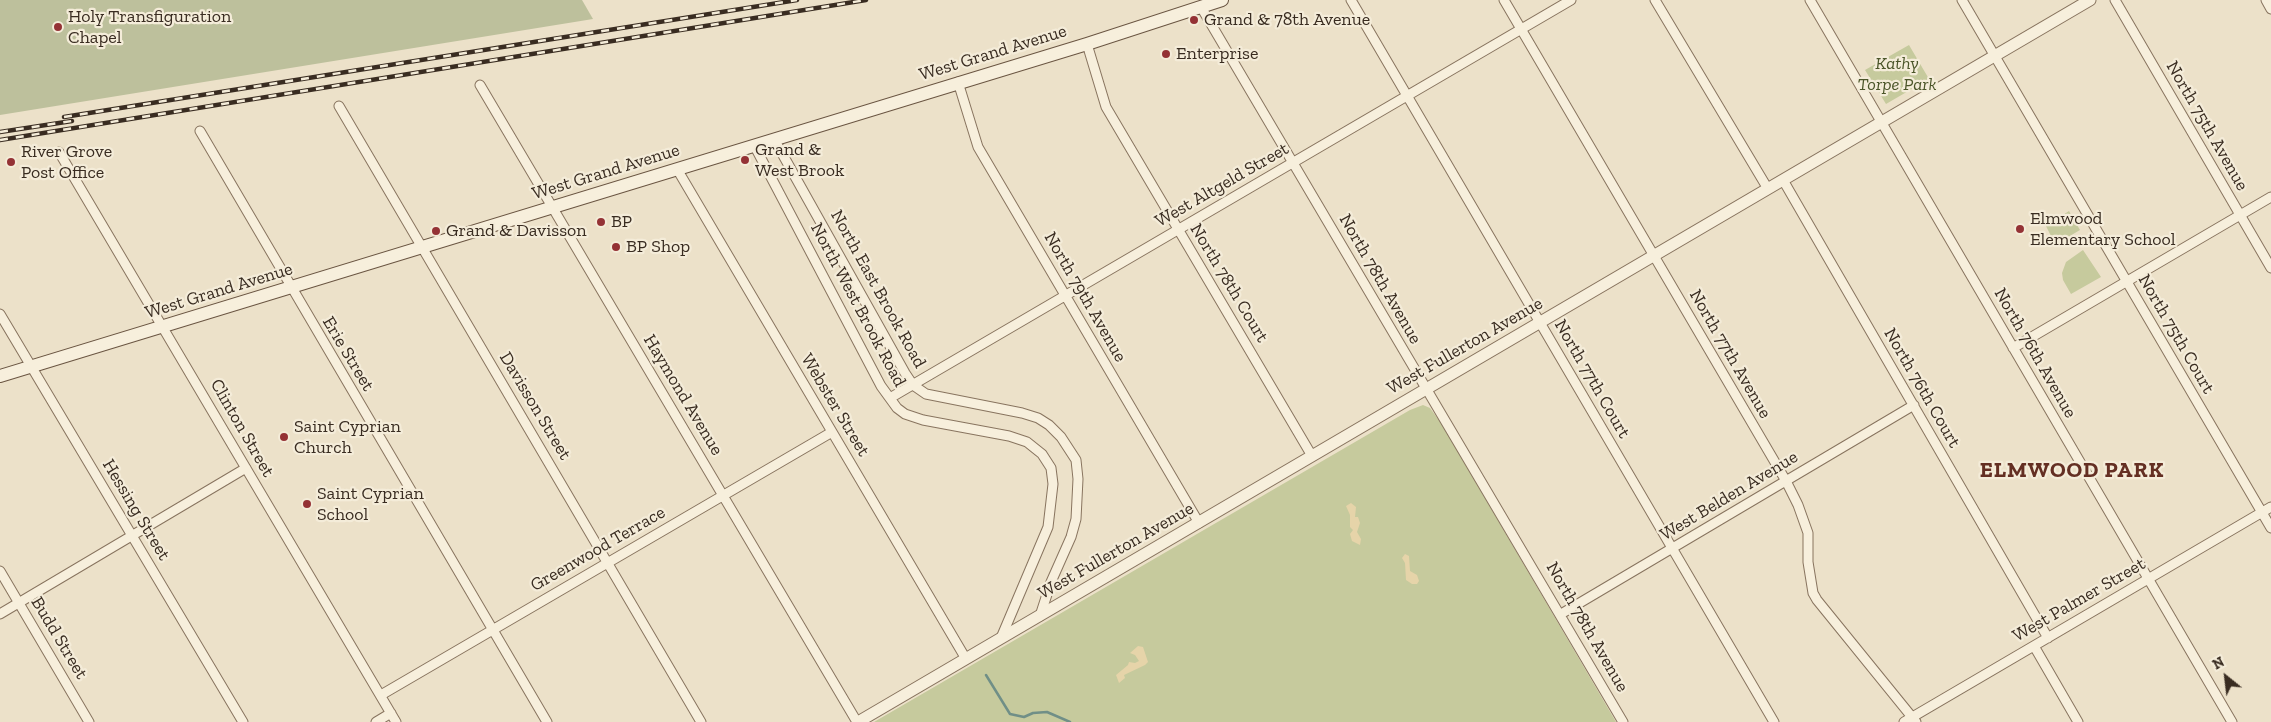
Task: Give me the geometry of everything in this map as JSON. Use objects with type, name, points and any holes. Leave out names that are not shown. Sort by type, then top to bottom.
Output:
[{"type":"main road","name":"West Grand Avenue","points":[[0,376],[1087,44],[1222,0]]},
{"type":"street","name":"North 77th Court","points":[[1351,0],[1774,722]]},
{"type":"street","name":"North 77th Avenue","points":[[1504,0],[1786,481],[1798,505],[1808,534],[1808,562],[1813,593],[1910,721]]},
{"type":"street","name":"West Altgeld Street","points":[[890,398],[1571,0]]},
{"type":"street","points":[[1655,0],[1768,189]]},
{"type":"street","name":"North 76th Avenue","points":[[1810,0],[2232,722]]},
{"type":"street","name":"North 75th Court","points":[[1962,0],[2271,528]]},
{"type":"street","name":"West Fullerton Avenue","points":[[858,722],[2090,0]]},
{"type":"street","name":"North 75th Avenue","points":[[2116,0],[2271,268]]},
{"type":"street","points":[[2266,0],[2271,9]]},
{"type":"street","name":"North 78th Avenue","points":[[1202,7],[1623,722]]},
{"type":"street","name":"North 78th Court","points":[[1087,44],[1106,108],[1312,456]]},
{"type":"street","name":"North 79th Avenue","points":[[958,82],[978,147],[1199,522]]},
{"type":"street","name":"Haymond Avenue","points":[[480,85],[858,722]]},
{"type":"street","name":"Davisson Street","points":[[339,106],[701,722]]},
{"type":"street","name":"Erie Street","points":[[200,131],[547,722]]},
{"type":"street","name":"North East Brook Road","points":[[774,139],[904,373],[913,385],[926,394],[1022,413],[1038,418],[1050,425],[1061,437],[1076,460],[1078,479],[1076,519],[1071,537],[1051,582],[1040,616]]},
{"type":"street","name":"North West Brook Road","points":[[754,145],[897,408],[906,414],[923,420],[1009,436],[1027,442],[1042,454],[1051,468],[1053,484],[1048,527],[1001,638]]},
{"type":"street","name":"Clinton Street","points":[[60,152],[396,722]]},
{"type":"street","name":"Webster Street","points":[[677,168],[966,659]]},
{"type":"street","name":"North 76th Court","points":[[1783,180],[2048,638]]},
{"type":"street","points":[[2013,348],[2271,197]]},
{"type":"street","name":"Hessing Street","points":[[0,314],[243,722]]},
{"type":"street","name":"West Belden Avenue","points":[[1561,614],[1914,406]]},
{"type":"street","name":"Greenwood Terrace","points":[[381,695],[832,432]]},
{"type":"street","points":[[0,614],[246,468]]},
{"type":"street","name":"West Palmer Street","points":[[1910,721],[2271,507]]},
{"type":"street","name":"Budd Street","points":[[0,571],[89,722]]},
{"type":"street","points":[[2034,646],[2078,722]]},
{"type":"street","points":[[376,722],[391,714]]},
{"type":"green space","points":[[0,0],[582,0],[593,19],[0,115]]},
{"type":"green space","name":"Kathy Torpe Park","points":[[1909,45],[1929,79],[1886,104],[1865,70]]},
{"type":"green space","points":[[2069,211],[2080,230],[2051,247],[2051,236],[2046,226]]},
{"type":"green space","points":[[2083,250],[2101,277],[2071,294],[2063,280],[2062,273],[2066,262]]},
{"type":"green space","points":[[1423,405],[1430,408],[1441,423],[1616,722],[874,722],[1410,410]]},
{"type":"sand","points":[[1351,503],[1356,507],[1355,517],[1358,517],[1360,523],[1357,532],[1361,539],[1360,545],[1352,541],[1350,534],[1353,530],[1350,527],[1350,515],[1346,506]]},
{"type":"sand","points":[[1405,554],[1409,556],[1410,571],[1417,575],[1419,581],[1417,584],[1412,584],[1406,580],[1405,563],[1402,558]]},
{"type":"sand","points":[[1138,646],[1143,647],[1148,662],[1124,675],[1125,678],[1119,683],[1116,675],[1129,662],[1135,663],[1139,661],[1135,655],[1130,653]]},
{"type":"waterway","points":[[986,675],[1010,714],[1024,717],[1033,713],[1047,712],[1070,722]]},
{"type":"railway","points":[[64,117],[797,0]]},
{"type":"railway","points":[[0,140],[866,0]]},
{"type":"railway","points":[[0,132],[72,121]]},
{"type":"place","name":"Grand & 78th Avenue","points":[[1194,20]]},
{"type":"place","name":"Holy Transfiguration Chapel","points":[[58,27]]},
{"type":"place","name":"Enterprise","points":[[1166,54]]},
{"type":"place","name":"Grand & West Brook","points":[[745,160]]},
{"type":"place","name":"River Grove Post Office","points":[[11,162]]},
{"type":"place","name":"BP","points":[[601,222]]},
{"type":"place","name":"Elmwood Elementary School","points":[[2020,229]]},
{"type":"place","name":"Grand & Davisson","points":[[436,231]]},
{"type":"place","name":"BP Shop","points":[[616,247]]},
{"type":"place","name":"Saint Cyprian Church","points":[[284,437]]},
{"type":"place","name":"Saint Cyprian School","points":[[307,504]]},
{"type":"district","name":"ELMWOOD PARK","points":[[2072,471]]}]
